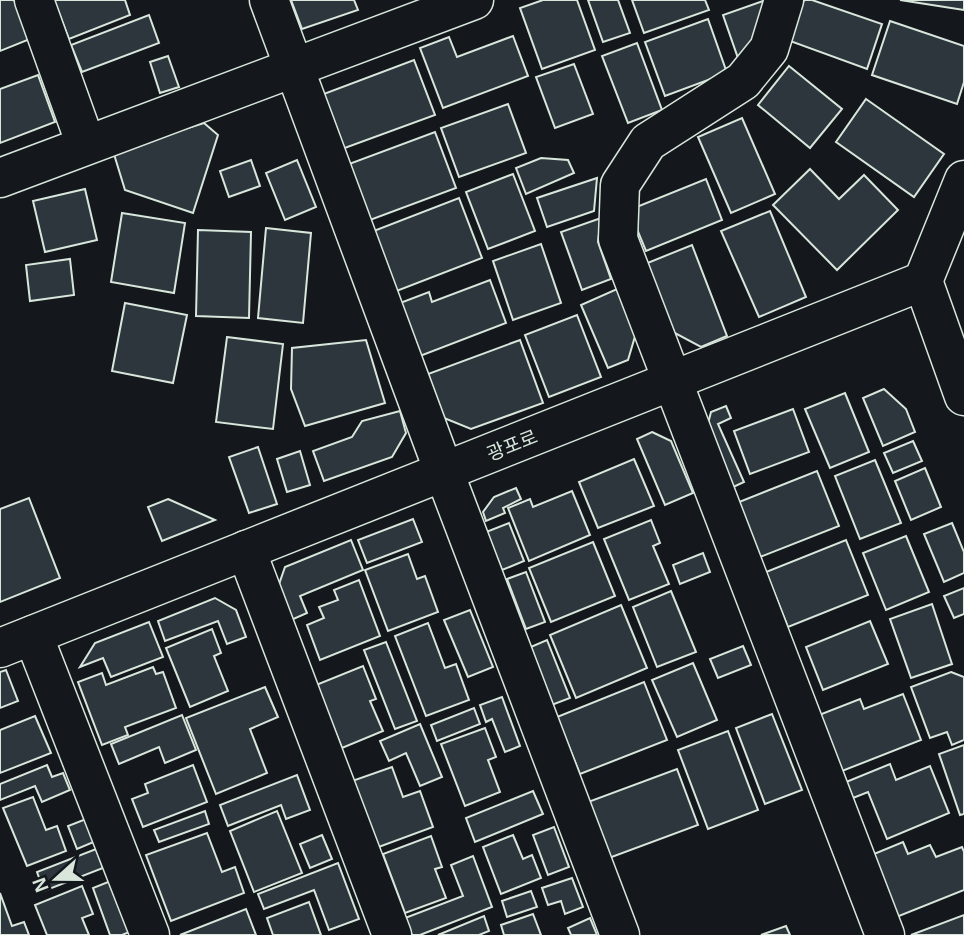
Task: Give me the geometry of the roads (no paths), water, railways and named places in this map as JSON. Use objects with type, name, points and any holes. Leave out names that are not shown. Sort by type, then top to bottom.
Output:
[{"type":"street","points":[[34,0],[86,145]]},
{"type":"street","points":[[269,0],[620,935]]},
{"type":"street","points":[[0,178],[474,0]]},
{"type":"street","points":[[784,0],[769,49],[743,80],[648,142],[620,185],[618,239],[885,935]]},
{"type":"street","points":[[964,180],[923,281],[964,396]]},
{"type":"street","name":"광포로","points":[[16,641],[923,281]]},
{"type":"street","points":[[246,550],[392,935]]},
{"type":"street","points":[[16,641],[150,935]]}]
